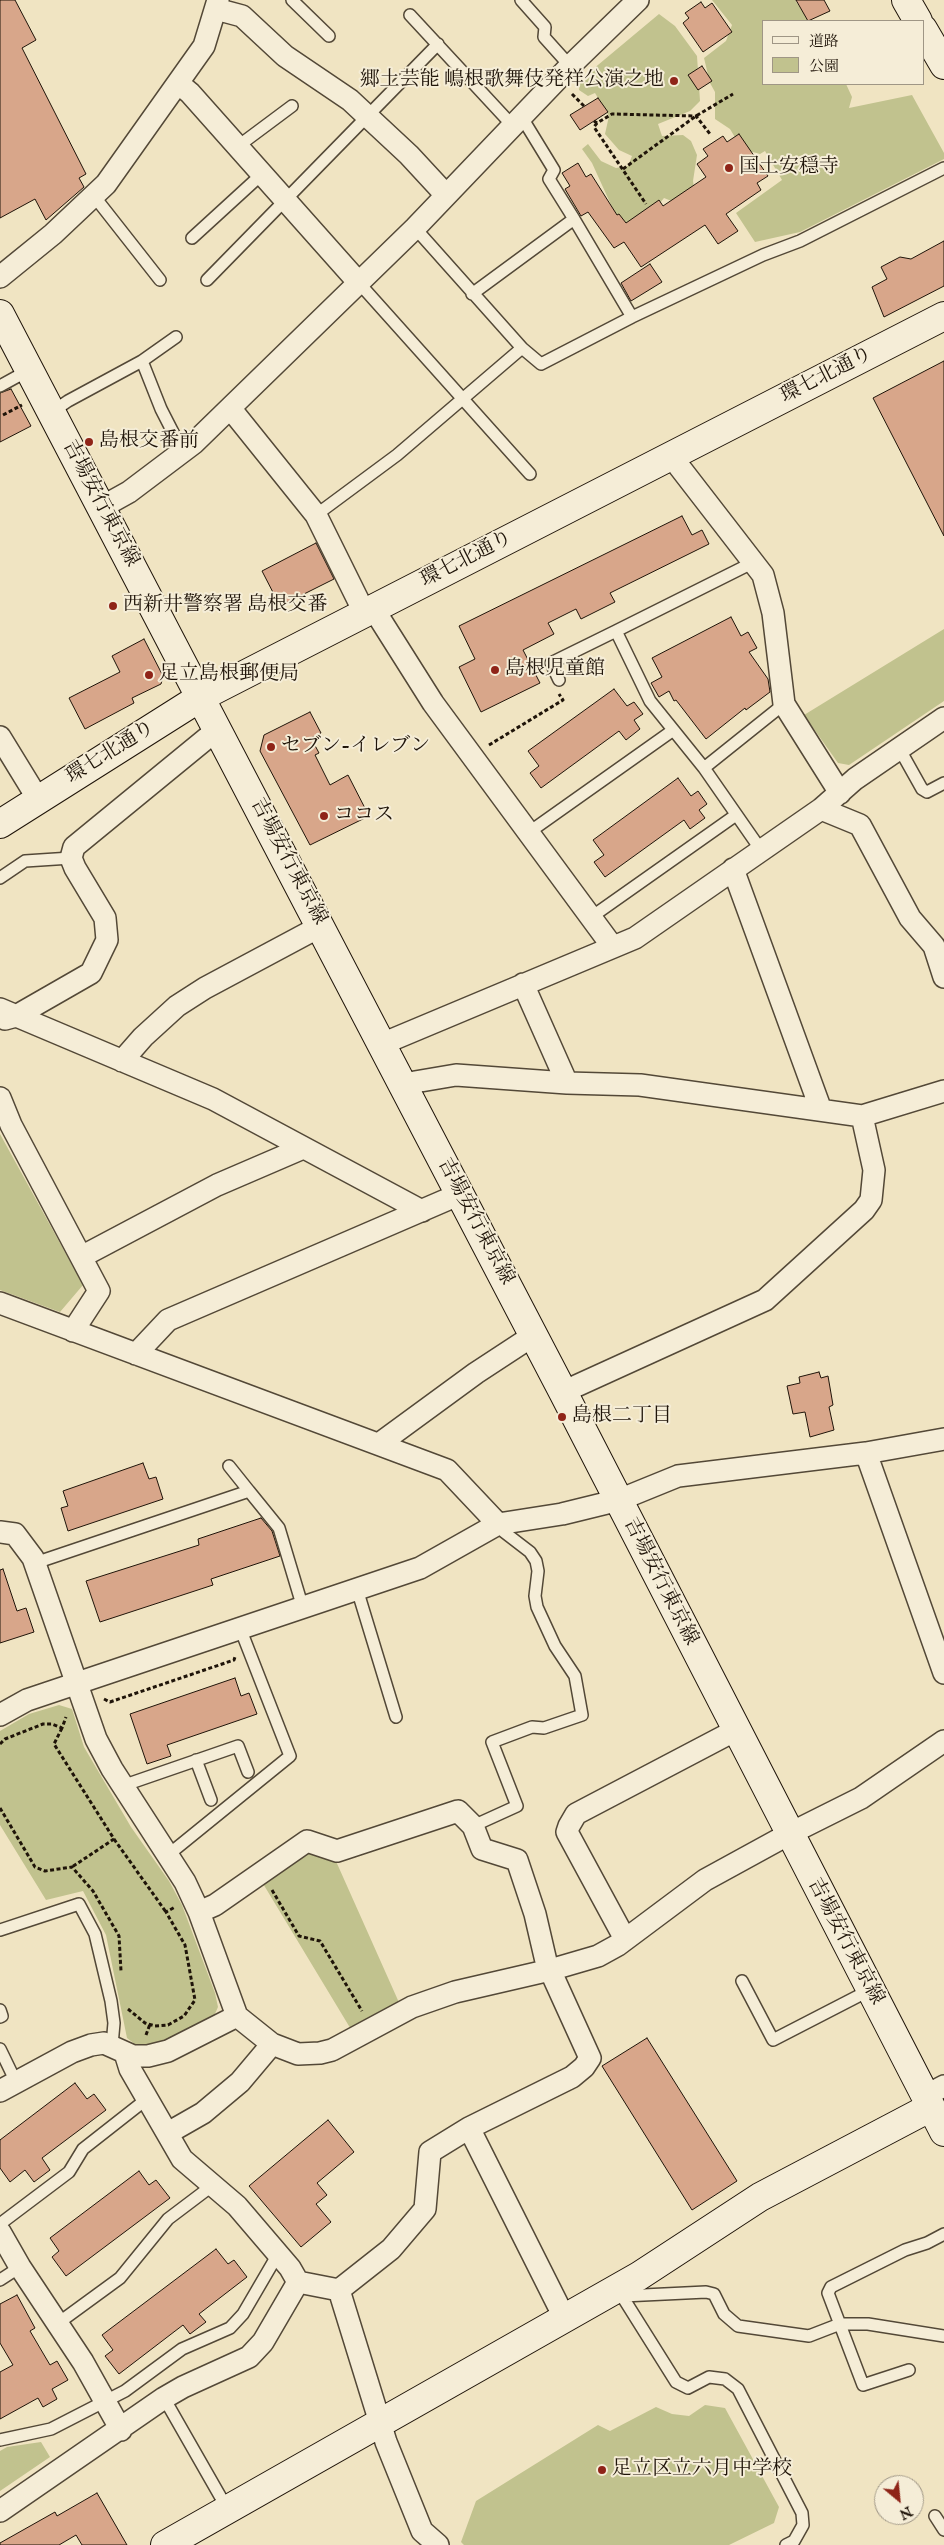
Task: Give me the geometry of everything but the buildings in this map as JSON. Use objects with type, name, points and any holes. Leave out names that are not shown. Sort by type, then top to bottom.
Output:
[{"type":"main road","points":[[906,0],[917,20]]},
{"type":"main road","points":[[924,31],[944,65]]},
{"type":"main road","name":"吉場安行東京線","points":[[0,314],[534,1335],[788,1834],[870,1990],[933,2096],[944,2132]]},
{"type":"main road","name":"環七北通り","points":[[0,824],[201,697],[944,316]]},
{"type":"main road","points":[[165,2545],[565,2319],[620,2292],[760,2197],[933,2096]]},
{"type":"street","points":[[102,507],[129,492],[183,452],[230,408],[415,228],[570,66],[638,0]]},
{"type":"street","points":[[0,277],[53,234],[106,184],[204,46],[217,5],[242,16],[285,56],[350,100],[446,195]]},
{"type":"street","points":[[178,83],[359,283]]},
{"type":"street","points":[[230,408],[316,515],[368,610],[433,703],[612,946]]},
{"type":"street","points":[[671,456],[763,575],[773,613],[784,704],[840,793]]},
{"type":"street","points":[[382,1044],[612,946],[635,938],[821,809],[855,779],[944,718]]},
{"type":"street","points":[[5,1015],[91,973],[106,940],[105,918],[71,858],[74,847],[218,729]]},
{"type":"street","points":[[0,737],[38,799]]},
{"type":"street","points":[[821,809],[860,825],[910,918],[939,944],[944,976]]},
{"type":"street","points":[[733,869],[821,1110]]},
{"type":"street","points":[[122,1061],[143,1036],[178,1006],[205,988],[321,926]]},
{"type":"street","points":[[523,984],[567,1083]]},
{"type":"street","points":[[5,1015],[213,1099],[422,1211]]},
{"type":"street","points":[[403,1084],[456,1074],[567,1083],[640,1085],[862,1116],[944,1091]]},
{"type":"street","points":[[0,1098],[11,1125],[99,1291],[72,1331]]},
{"type":"street","points":[[563,1392],[765,1300],[864,1210],[871,1200],[874,1170],[862,1116]]},
{"type":"street","points":[[81,1256],[217,1185],[303,1148]]},
{"type":"street","points":[[136,1354],[168,1320],[460,1194]]},
{"type":"street","points":[[0,1303],[447,1470],[498,1524]]},
{"type":"street","points":[[379,1444],[476,1373],[534,1335]]},
{"type":"street","points":[[0,1715],[27,1700],[420,1568],[498,1524],[562,1514],[618,1500],[678,1476],[866,1453],[944,1439]]},
{"type":"street","points":[[866,1453],[944,1673]]},
{"type":"street","points":[[0,1532],[15,1534],[36,1563],[96,1739],[122,1786],[168,1855],[238,2016],[272,2044],[298,2054],[320,2053],[332,2050],[412,2007],[455,1992],[549,1970],[598,1956],[625,1939],[705,1880],[788,1834],[861,1798],[944,1741]]},
{"type":"street","points":[[625,1939],[568,1832],[569,1826],[576,1814],[736,1730]]},
{"type":"street","points":[[118,2049],[182,2159],[237,2206],[278,2254],[298,2282],[339,2290],[391,2250],[425,2209],[430,2152],[469,2128],[572,2077],[584,2067],[590,2058],[549,1970],[535,1914],[517,1860],[482,1849],[472,1826],[458,1811],[337,1851],[307,1841],[215,1905],[191,1908]]},
{"type":"street","points":[[8,2087],[72,2052],[97,2044],[118,2049],[133,2056],[148,2056],[168,2051],[238,2016]]},
{"type":"street","points":[[168,2133],[203,2113],[240,2082],[272,2044]]},
{"type":"street","points":[[469,2128],[565,2319]]},
{"type":"street","points":[[0,2232],[20,2267],[58,2324],[121,2430]]},
{"type":"street","points":[[0,2511],[121,2430],[164,2398],[249,2357],[263,2342],[298,2282]]},
{"type":"street","points":[[339,2290],[380,2424],[422,2531],[438,2545]]},
{"type":"lane","points":[[292,0],[330,36]]},
{"type":"lane","points":[[521,0],[545,27],[544,37],[570,66]]},
{"type":"lane","points":[[410,15],[517,121],[554,170],[549,179],[632,317]]},
{"type":"lane","points":[[207,280],[369,117],[438,44]]},
{"type":"lane","points":[[237,147],[292,106]]},
{"type":"lane","points":[[415,228],[522,348],[541,364],[632,317],[764,254],[800,241],[944,168]]},
{"type":"lane","points":[[192,238],[262,174]]},
{"type":"lane","points":[[94,196],[160,280]]},
{"type":"lane","points":[[472,294],[574,219]]},
{"type":"lane","points":[[359,283],[530,474]]},
{"type":"lane","points":[[52,412],[68,400],[142,361],[176,337]]},
{"type":"lane","points":[[316,515],[397,455],[522,348]]},
{"type":"lane","points":[[142,361],[161,409],[183,452]]},
{"type":"lane","points":[[0,386],[29,370]]},
{"type":"lane","points":[[558,680],[551,663],[754,562]]},
{"type":"lane","points":[[616,632],[650,700],[704,768],[761,850]]},
{"type":"lane","points":[[704,768],[784,704]]},
{"type":"lane","points":[[528,833],[672,730]]},
{"type":"lane","points":[[899,748],[922,789],[927,792],[944,783]]},
{"type":"lane","points":[[590,918],[736,815]]},
{"type":"lane","points":[[0,878],[24,861],[71,858]]},
{"type":"lane","points":[[229,1466],[278,1528],[303,1608]]},
{"type":"lane","points":[[36,1563],[249,1491]]},
{"type":"lane","points":[[472,1826],[518,1806],[492,1742],[532,1727],[544,1728],[582,1715],[575,1676],[555,1646],[537,1607],[534,1596],[538,1571],[536,1561],[530,1552],[504,1532],[498,1524]]},
{"type":"lane","points":[[357,1589],[396,1717]]},
{"type":"lane","points":[[168,1855],[290,1756],[240,1628]]},
{"type":"lane","points":[[122,1786],[238,1746],[248,1772]]},
{"type":"lane","points":[[196,1760],[211,1800]]},
{"type":"lane","points":[[0,1930],[79,1904],[95,1934],[110,2001],[118,2049]]},
{"type":"lane","points":[[742,1981],[773,2040],[870,1990]]},
{"type":"lane","points":[[0,2010],[2,2016],[0,2017]]},
{"type":"lane","points":[[0,2049],[8,2087]]},
{"type":"lane","points":[[0,2224],[69,2172],[84,2149],[148,2098]]},
{"type":"lane","points":[[58,2324],[120,2278],[168,2218],[213,2185]]},
{"type":"lane","points":[[909,2370],[863,2385],[828,2293],[831,2287],[904,2250],[944,2234]]},
{"type":"lane","points":[[0,2440],[51,2429],[125,2390],[172,2355],[236,2324],[278,2254]]},
{"type":"lane","points":[[0,2280],[20,2267]]},
{"type":"lane","points":[[620,2292],[706,2292],[714,2294],[724,2314],[738,2326],[809,2336],[840,2324],[868,2324],[944,2336]]},
{"type":"lane","points":[[620,2292],[676,2382],[688,2388],[709,2377],[725,2379],[738,2389],[802,2513],[803,2525],[794,2541],[786,2545]]},
{"type":"lane","points":[[164,2398],[228,2510]]},
{"type":"lane","points":[[935,2516],[944,2530]]},
{"type":"path","points":[[623,169],[696,116],[733,94]]},
{"type":"path","points":[[646,204],[594,127],[595,122],[612,114],[696,116]]},
{"type":"path","points":[[696,116],[710,134]]},
{"type":"path","points":[[3,415],[23,405]]},
{"type":"path","points":[[472,756],[563,700],[557,689],[558,680]]},
{"type":"path","points":[[102,1698],[110,1702],[234,1660],[236,1650]]},
{"type":"path","points":[[68,1711],[54,1744],[114,1839],[166,1912],[185,1945],[195,2000],[184,2016],[168,2025],[156,2026],[145,2022],[128,2008]]},
{"type":"path","points":[[0,1744],[5,1739],[43,1724],[52,1724],[62,1728]]},
{"type":"path","points":[[0,1808],[35,1867],[45,1871],[72,1867],[114,1839]]},
{"type":"path","points":[[72,1867],[93,1891],[119,1936],[122,1961],[121,1980]]},
{"type":"path","points":[[262,1872],[299,1936],[320,1941],[373,2028]]},
{"type":"path","points":[[166,1912],[191,1908]]},
{"type":"green space","points":[[712,0],[795,0],[808,20],[762,20],[762,85],[846,85],[852,97],[849,108],[912,95],[944,153],[944,159],[800,232],[755,242],[736,213],[782,180],[765,151],[760,154],[742,149],[730,129],[715,119],[715,92],[710,83],[704,58],[726,41],[732,25]]},
{"type":"green space","points":[[659,14],[675,26],[697,56],[700,101],[690,111],[658,124],[662,136],[683,135],[691,141],[697,155],[693,181],[695,193],[679,204],[664,198],[643,224],[622,229],[592,163],[582,149],[588,144],[601,161],[616,168],[628,166],[632,156],[619,150],[605,134],[609,116],[595,93],[588,96],[579,90],[580,80]]},
{"type":"green space","points":[[944,629],[944,701],[849,765],[838,763],[804,715]]},
{"type":"green space","points":[[0,1134],[83,1285],[60,1312],[0,1290]]},
{"type":"green space","points":[[59,1705],[72,1709],[84,1747],[131,1827],[169,1881],[182,1905],[215,1993],[218,2007],[214,2016],[178,2035],[150,2046],[136,2045],[127,2038],[106,1935],[83,1891],[46,1900],[0,1825],[0,1731],[29,1714]]},
{"type":"green space","points":[[305,1850],[335,1859],[401,2007],[352,2031],[262,1882]]},
{"type":"green space","name":"足立区立六月中学校","points":[[705,2405],[725,2408],[779,2507],[774,2523],[729,2545],[464,2545],[461,2542],[476,2501],[598,2425],[610,2431],[656,2407],[672,2414],[689,2416]]},
{"type":"green space","points":[[41,2442],[50,2457],[0,2491],[0,2451],[7,2447]]},
{"type":"place","name":"郷土芸能 嶋根歌舞伎発祥公演之地","points":[[674,81]]},
{"type":"place","name":"国土安穏寺","points":[[729,168]]},
{"type":"place","name":"島根交番前","points":[[89,442]]},
{"type":"place","name":"西新井警察署 島根交番","points":[[113,606]]},
{"type":"place","name":"島根児童館","points":[[495,670]]},
{"type":"place","name":"足立島根郵便局","points":[[149,675]]},
{"type":"place","name":"セブン-イレブン","points":[[271,747]]},
{"type":"place","name":"ココス","points":[[324,816]]},
{"type":"place","name":"島根二丁目","points":[[562,1417]]},
{"type":"place","name":"足立区立六月中学校","points":[[602,2470]]}]
